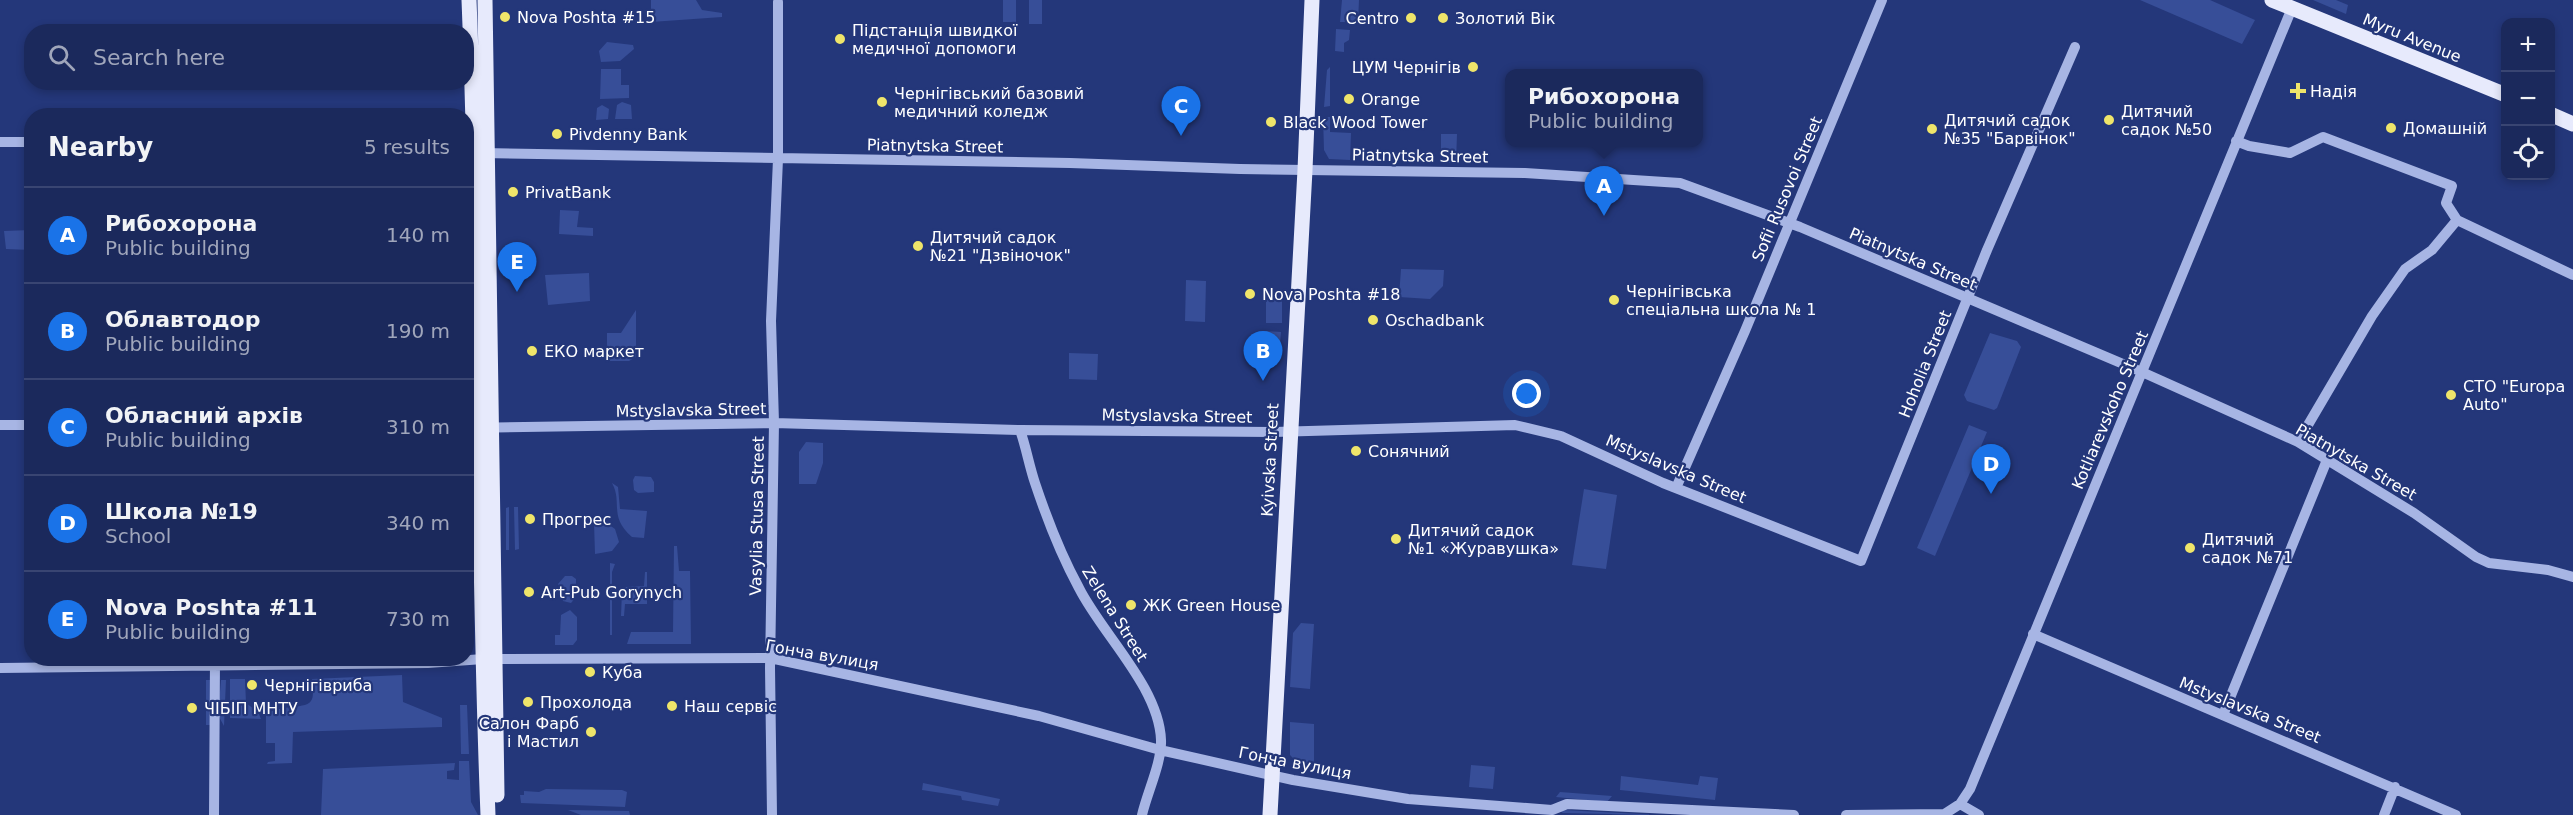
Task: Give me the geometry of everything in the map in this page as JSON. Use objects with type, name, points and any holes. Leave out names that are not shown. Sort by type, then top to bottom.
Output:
[{"type":"main road","points":[[469,0],[470,24]]},
{"type":"main road","points":[[476,154],[485,0]]},
{"type":"main road","name":"Kyivska Street","points":[[1270,815],[1312,0]]},
{"type":"main road","name":"Myru Avenue","points":[[2272,0],[2501,93]]},
{"type":"main road","points":[[473,90],[474,108]]},
{"type":"main road","points":[[474,110],[478,428],[488,659],[498,815]]},
{"type":"main road","points":[[2555,116],[2573,124]]},
{"type":"main road","points":[[488,659],[488,815]]},
{"type":"street","name":"Sofii Rusovoi Street","points":[[1676,488],[1710,414],[1882,0]]},
{"type":"street","name":"Vasylia Stusa Street","points":[[772,815],[770,658],[774,423],[771,321],[778,159],[778,2]]},
{"type":"street","name":"Kotliarevskoho Street","points":[[1944,814],[1960,804],[1970,789],[2292,9]]},
{"type":"street","name":"Hoholia Street","points":[[1861,561],[1968,298],[2075,47]]},
{"type":"street","points":[[2236,141],[2249,146],[2290,153],[2323,137],[2452,186],[2446,203],[2457,220],[2573,275]]},
{"type":"street","points":[[0,142],[24,142]]},
{"type":"street","name":"Piatnytska Street","points":[[476,154],[1525,173],[1680,183],[1790,222],[2142,372],[2298,442],[2414,513],[2476,557],[2489,563],[2548,570],[2573,577]]},
{"type":"street","points":[[2298,442],[2372,316],[2405,268],[2432,250],[2457,220]]},
{"type":"street","name":"Mstyslavska Street","points":[[478,428],[774,423],[1020,430],[1290,432],[1515,425],[1561,436],[1676,488],[1861,561]]},
{"type":"street","points":[[0,425],[24,425]]},
{"type":"street","name":"Zelena Street","points":[[1020,430],[1035,482],[1061,554],[1080,591],[1148,695],[1161,738],[1160,750],[1142,815]]},
{"type":"street","points":[[2223,715],[2327,460]]},
{"type":"street","name":"Mstyslavska Street","points":[[2033,634],[2456,815]]},
{"type":"street","name":"Гонча вулиця","points":[[474,660],[770,658],[1039,716],[1160,750],[1273,776],[1408,799],[1556,813],[1567,804],[1794,815]]},
{"type":"street","name":"Гонча вулиця","points":[[0,668],[72,666]]},
{"type":"street","points":[[214,815],[215,666]]},
{"type":"street","points":[[2384,815],[2395,787]]},
{"type":"street","points":[[1960,804],[1980,815]]},
{"type":"street","points":[[1846,815],[1944,814]]},
{"type":"shaded area","points":[[651,0],[696,0],[702,10],[722,13],[722,17],[651,22]]},
{"type":"shaded area","points":[[1003,0],[1016,0],[1016,22],[1003,22]]},
{"type":"shaded area","points":[[1029,0],[1042,0],[1042,24],[1029,24]]},
{"type":"shaded area","points":[[1342,0],[1359,0],[1358,22],[1340,22]]},
{"type":"shaded area","points":[[2140,0],[2210,0],[2255,20],[2242,44]]},
{"type":"shaded area","points":[[2313,0],[2336,0],[2348,5],[2346,14]]},
{"type":"shaded area","points":[[1336,29],[1350,30],[1349,40],[1344,43],[1344,52],[1335,51]]},
{"type":"shaded area","points":[[607,42],[633,45],[634,49],[620,61],[601,62],[599,51]]},
{"type":"shaded area","points":[[1330,67],[1330,106],[1324,107],[1327,70]]},
{"type":"shaded area","points":[[601,69],[621,69],[621,85],[629,85],[629,98],[600,99]]},
{"type":"shaded area","points":[[622,102],[631,105],[632,119],[615,119],[617,105]]},
{"type":"shaded area","points":[[602,105],[609,109],[608,119],[596,120],[597,108]]},
{"type":"shaded area","points":[[1323,117],[1330,117],[1330,132],[1351,133],[1350,160],[1329,159],[1324,150]]},
{"type":"shaded area","points":[[1441,134],[1457,134],[1456,163],[1441,163]]},
{"type":"shaded area","points":[[560,210],[579,211],[577,227],[593,228],[593,236],[559,234]]},
{"type":"shaded area","points":[[24,230],[24,250],[6,249],[4,231]]},
{"type":"shaded area","points":[[1401,269],[1444,270],[1443,286],[1430,299],[1399,297]]},
{"type":"shaded area","points":[[589,273],[590,301],[548,305],[545,275]]},
{"type":"shaded area","points":[[1186,280],[1206,281],[1205,322],[1185,321]]},
{"type":"shaded area","points":[[1266,299],[1282,299],[1282,323],[1266,323]]},
{"type":"shaded area","points":[[636,310],[636,357],[629,361],[607,361],[607,333],[621,333]]},
{"type":"shaded area","points":[[1264,331],[1281,332],[1280,345],[1264,344]]},
{"type":"shaded area","points":[[1990,333],[2017,341],[2021,347],[1997,408],[1994,410],[1967,401],[1964,395]]},
{"type":"shaded area","points":[[1069,353],[1098,354],[1097,380],[1069,379]]},
{"type":"shaded area","points":[[1969,425],[1987,432],[1935,556],[1917,548]]},
{"type":"shaded area","points":[[806,442],[823,443],[823,463],[816,484],[799,484],[799,452]]},
{"type":"shaded area","points":[[635,476],[651,477],[654,482],[654,492],[638,493],[634,490]]},
{"type":"shaded area","points":[[612,483],[618,487],[620,509],[647,511],[644,538],[632,537],[620,523]]},
{"type":"shaded area","points":[[1584,489],[1617,495],[1606,569],[1572,565]]},
{"type":"shaded area","points":[[509,507],[509,550],[506,550],[506,508]]},
{"type":"shaded area","points":[[514,507],[518,507],[519,549],[515,550]]},
{"type":"shaded area","points":[[605,522],[615,529],[619,542],[612,551],[595,554],[594,523]]},
{"type":"shaded area","points":[[674,546],[677,546],[679,571],[690,571],[691,644],[627,644],[631,632],[673,632]]},
{"type":"shaded area","points":[[610,563],[615,564],[612,572],[612,635],[610,635]]},
{"type":"shaded area","points":[[645,572],[647,572],[647,604],[625,604],[624,616],[621,616],[622,591],[626,587],[644,586]]},
{"type":"shaded area","points":[[565,576],[572,576],[576,579],[576,597],[571,603],[563,601],[558,584]]},
{"type":"shaded area","points":[[570,610],[577,617],[577,640],[573,645],[555,645],[555,635],[560,635],[561,615]]},
{"type":"shaded area","points":[[1301,623],[1314,624],[1310,689],[1290,687],[1293,633]]},
{"type":"shaded area","points":[[402,675],[403,702],[442,718],[442,727],[293,732],[292,763],[267,764],[275,761],[275,743],[266,743],[266,715],[278,709],[309,703],[313,695],[312,679]]},
{"type":"shaded area","points":[[230,679],[245,679],[246,703],[258,712],[261,719],[230,718]]},
{"type":"shaded area","points":[[206,680],[212,680],[211,725],[206,725]]},
{"type":"shaded area","points":[[221,680],[226,680],[224,726],[218,715]]},
{"type":"shaded area","points":[[460,705],[467,705],[469,754],[461,754]]},
{"type":"shaded area","points":[[1290,722],[1314,724],[1314,767],[1297,762],[1290,755]]},
{"type":"shaded area","points":[[459,761],[469,761],[471,802],[478,815],[321,815],[323,769],[455,763],[454,770],[447,771],[447,779],[459,780]]},
{"type":"shaded area","points":[[1471,765],[1495,767],[1493,789],[1469,787]]},
{"type":"shaded area","points":[[1621,776],[1698,785],[1700,776],[1718,778],[1715,800],[1620,790]]},
{"type":"shaded area","points":[[923,783],[1000,799],[998,806],[962,800],[961,796],[922,790]]},
{"type":"shaded area","points":[[546,789],[622,790],[627,792],[625,807],[521,803],[520,795],[524,795],[524,791],[539,792]]},
{"type":"shaded area","points":[[1560,792],[1612,796],[1607,802],[1556,797]]},
{"type":"shaded area","points":[[568,810],[629,811],[630,815],[581,815]]},
{"type":"shaded area","points":[[1560,811],[1659,815],[1563,813]]},
{"type":"place","name":"Nova Poshta #15","points":[[505,17]]},
{"type":"place","name":"Centro","points":[[1411,18]]},
{"type":"place","name":"Золотий Вік","points":[[1443,18]]},
{"type":"place","name":"Підстанція швидкої медичної допомоги","points":[[840,39]]},
{"type":"place","name":"ЦУМ Чернігів","points":[[1473,67]]},
{"type":"place","name":"Надія","points":[[2298,91]]},
{"type":"place","name":"Orange","points":[[1349,99]]},
{"type":"place","name":"Чернігівський базовий медичний коледж","points":[[882,102]]},
{"type":"place","name":"Дитячий садок №50","points":[[2109,120]]},
{"type":"place","name":"Black Wood Tower","points":[[1271,122]]},
{"type":"place","name":"Домашній","points":[[2391,128]]},
{"type":"place","name":"Дитячий садок №35 \"Барвінок\"","points":[[1932,129]]},
{"type":"place","name":"Pivdenny Bank","points":[[557,134]]},
{"type":"place","name":"Обласний архів","points":[[1181,136]]},
{"type":"place","name":"PrivatBank","points":[[513,192]]},
{"type":"place","name":"Рибохорона","points":[[1604,216]]},
{"type":"place","name":"Дитячий садок №21 \"Дзвіночок\"","points":[[918,246]]},
{"type":"place","name":"Nova Poshta #11","points":[[517,292]]},
{"type":"place","name":"Nova Poshta #18","points":[[1250,294]]},
{"type":"place","name":"Чернігівська спеціальна школа № 1","points":[[1614,300]]},
{"type":"place","name":"Oschadbank","points":[[1373,320]]},
{"type":"place","name":"ЕКО маркет","points":[[532,351]]},
{"type":"place","name":"Облавтодор","points":[[1263,381]]},
{"type":"place","name":"СТО \"Europa Auto\"","points":[[2451,395]]},
{"type":"place","name":"Сонячний","points":[[1356,451]]},
{"type":"place","name":"Школа №19","points":[[1991,494]]},
{"type":"place","name":"Прогрес","points":[[530,519]]},
{"type":"place","name":"Дитячий садок №1 «Журавушка»","points":[[1396,539]]},
{"type":"place","name":"Дитячий садок №71","points":[[2190,548]]},
{"type":"place","name":"Art-Pub Gorynych","points":[[529,592]]},
{"type":"place","name":"ЖК Green House","points":[[1131,605]]},
{"type":"place","name":"Куба","points":[[590,672]]},
{"type":"place","name":"Чернігівриба","points":[[252,685]]},
{"type":"place","name":"Прохолода","points":[[528,702]]},
{"type":"place","name":"Наш сервіс","points":[[672,706]]},
{"type":"place","name":"ЧІБІП МНТУ","points":[[192,708]]},
{"type":"place","name":"Салон Фарб і Мастил","points":[[591,732]]}]
